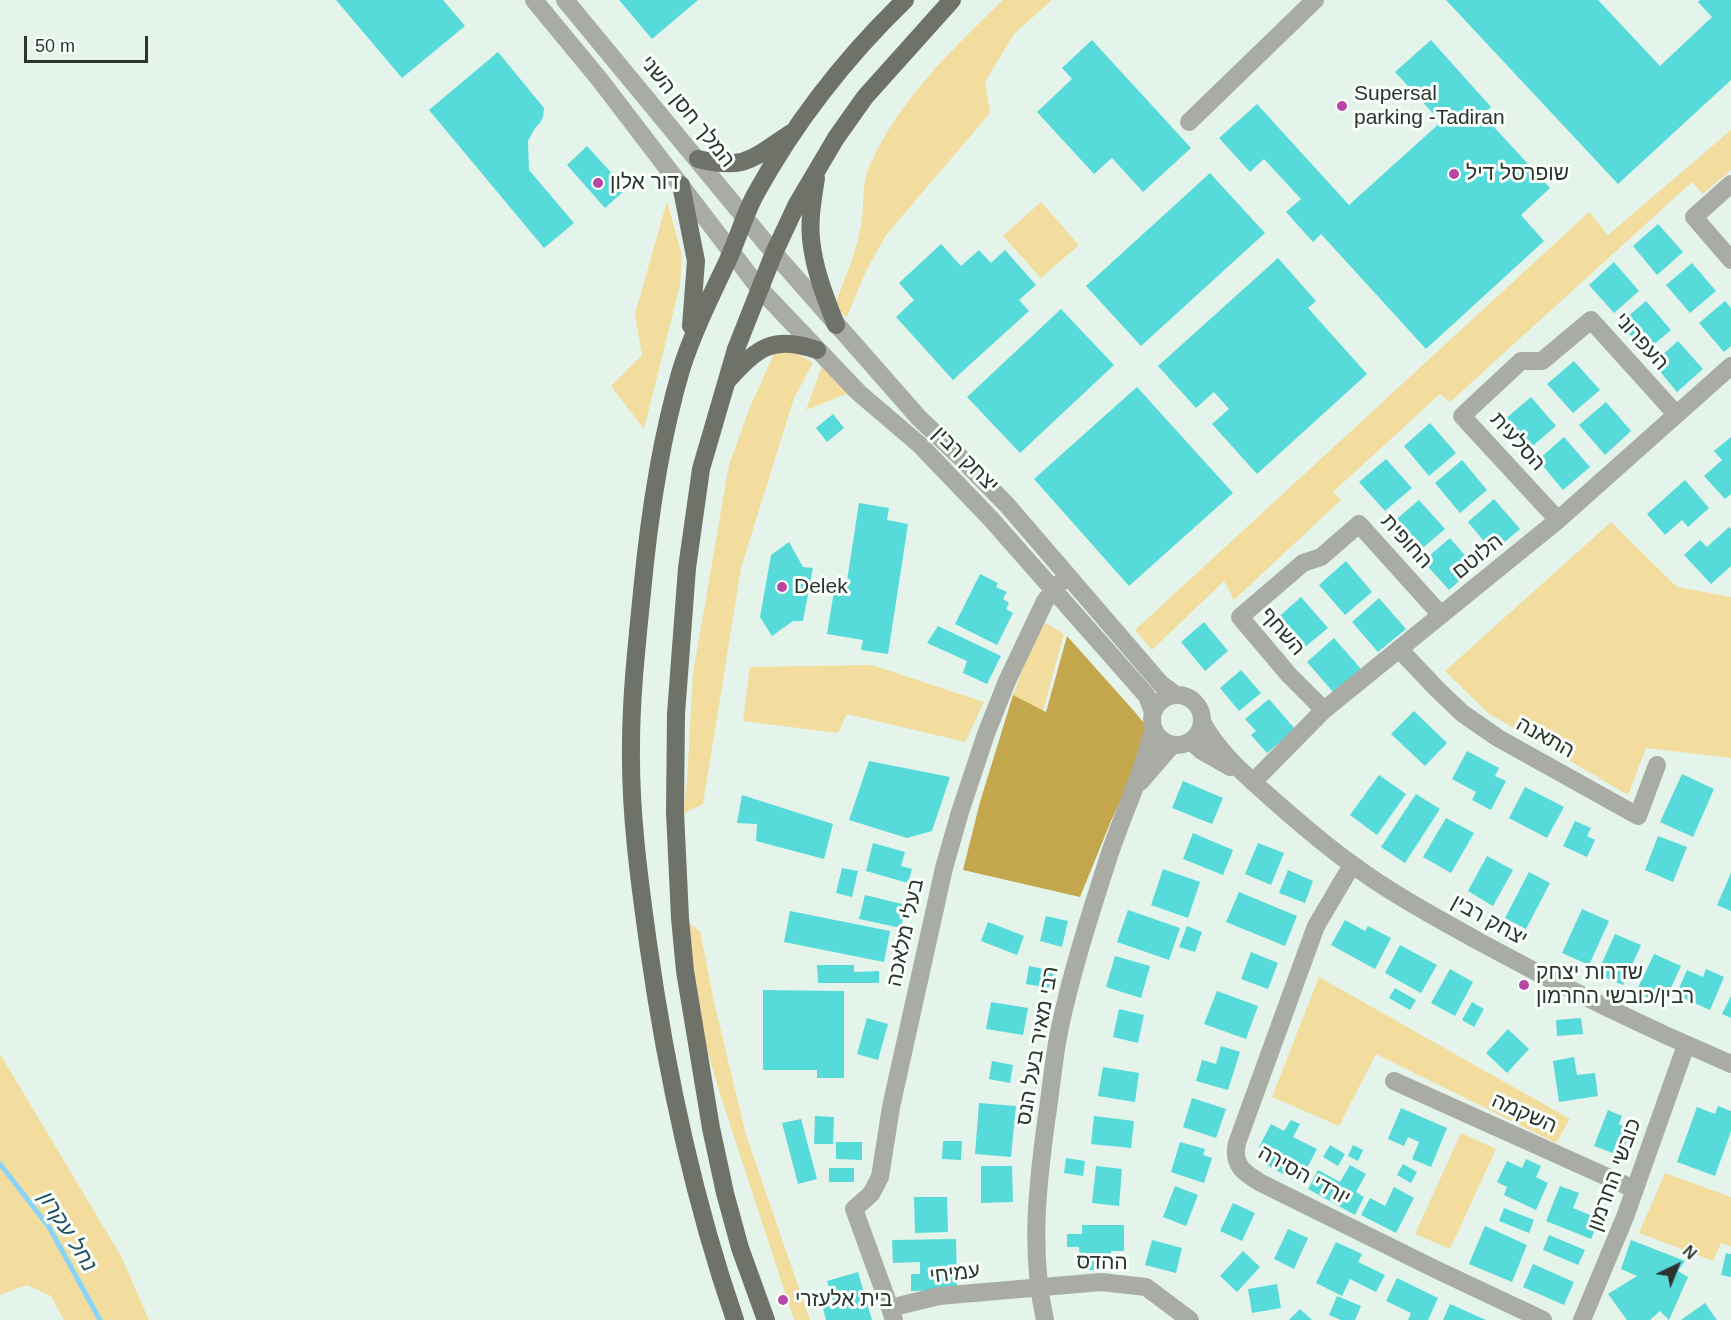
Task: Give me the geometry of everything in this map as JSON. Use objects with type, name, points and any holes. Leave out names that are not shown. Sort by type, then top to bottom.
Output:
[{"type":"main road","points":[[735,1320],[720,1277],[675,1101],[640,888],[633,814],[631,749],[632,705],[647,534],[660,458],[674,396],[688,351],[744,218],[756,194],[820,95],[905,0]]},
{"type":"main road","points":[[766,1320],[740,1248],[711,1128],[685,971],[676,869],[676,714],[683,610],[701,469],[725,383],[759,288],[797,204],[817,169],[865,97],[952,0]]},
{"type":"main road","points":[[698,159],[717,164],[746,162],[798,129]]},
{"type":"main road","points":[[817,169],[811,237],[818,276],[836,325]]},
{"type":"main road","points":[[681,185],[696,261],[688,351]]},
{"type":"main road","points":[[725,383],[753,354],[776,343],[795,344],[817,350]]},
{"type":"street","points":[[534,0],[600,80],[732,251]]},
{"type":"street","name":"המלך חסן השני","points":[[565,0],[774,253]]},
{"type":"street","points":[[1189,122],[1315,0]]},
{"type":"street","points":[[1731,184],[1694,217],[1731,260]]},
{"type":"street","name":"יצחק רבין","points":[[732,251],[759,288],[817,350],[880,413],[920,445],[991,519],[1147,696],[1153,721]]},
{"type":"street","name":"יצחק רבין","points":[[774,253],[919,418],[1007,505],[1161,684],[1176,695]]},
{"type":"street","name":"העפרוני","points":[[1542,361],[1590,320],[1676,414]]},
{"type":"street","name":"הסלעית","points":[[1542,361],[1521,361],[1462,416],[1558,520]]},
{"type":"street","name":"הלוטם","points":[[1251,780],[1324,710],[1558,520],[1731,366]]},
{"type":"street","name":"החופית","points":[[1303,563],[1321,557],[1359,524],[1442,615]]},
{"type":"street","name":"השחף","points":[[1303,563],[1240,617],[1324,710]]},
{"type":"street","name":"בעלי מלאכה","points":[[892,1314],[854,1209],[871,1194],[880,1177],[891,1107],[944,868],[986,734],[1037,617],[1053,590],[1068,575]]},
{"type":"street","name":"התאנה","points":[[1400,650],[1461,712],[1498,738],[1638,816],[1657,765]]},
{"type":"street","points":[[1176,695],[1188,697],[1199,707],[1203,722],[1197,736],[1191,741],[1172,745],[1164,742],[1153,721],[1157,704],[1176,695]]},
{"type":"street","name":"רבי מאיר בעל הנס","points":[[1046,1320],[1038,1287],[1036,1243],[1040,1170],[1059,1033],[1083,936],[1111,850],[1148,750],[1153,721]]},
{"type":"street","name":"יצחק רבין","points":[[1203,722],[1213,741],[1251,780],[1352,865],[1431,915],[1554,982],[1731,1064]]},
{"type":"street","name":"יצחק רבין","points":[[1191,741],[1202,751],[1251,780]]},
{"type":"street","name":"רבי מאיר בעל הנס","points":[[1135,788],[1172,745]]},
{"type":"street","name":"יורדי הסירה","points":[[1352,865],[1316,926],[1238,1143],[1235,1153],[1238,1165],[1248,1176],[1261,1183],[1543,1320]]},
{"type":"street","name":"כובשי החרמון","points":[[1582,1320],[1625,1217],[1686,1045]]},
{"type":"street","name":"השקמה","points":[[1395,1081],[1634,1189]]},
{"type":"street","name":"ההדס","points":[[1038,1287],[1101,1282],[1146,1287],[1190,1320]]},
{"type":"street","name":"עמיחי","points":[[892,1314],[939,1296],[1038,1287]]},
{"type":"shaded area","points":[[1003,0],[1052,0],[1014,34],[985,82],[990,113],[886,235],[866,271],[847,317],[834,307],[859,235],[864,188],[869,167],[895,120],[911,98],[946,57]]},
{"type":"shaded area","points":[[1731,130],[1731,170],[1703,194],[1692,182],[1450,402],[1440,394],[1333,492],[1341,500],[1234,600],[1224,581],[1152,650],[1135,630],[1589,212],[1608,235]]},
{"type":"shaded area","points":[[667,201],[682,255],[680,285],[644,429],[611,386],[642,355],[635,314]]},
{"type":"shaded area","points":[[1041,202],[1079,245],[1041,278],[1003,236]]},
{"type":"shaded area","points":[[793,351],[813,363],[794,398],[741,568],[703,804],[683,814],[693,673],[729,465],[750,407],[774,354]]},
{"type":"shaded area","points":[[822,366],[849,393],[806,410]]},
{"type":"shaded area","points":[[1611,522],[1677,587],[1731,597],[1731,758],[1646,748],[1628,795],[1488,713],[1445,671]]},
{"type":"shaded area","points":[[1041,620],[1064,634],[1043,711],[1013,695]]},
{"type":"shaded area","points":[[1067,636],[1144,723],[1148,741],[1111,821],[1080,897],[963,870],[980,802],[1013,695],[1046,712]]},
{"type":"shaded area","points":[[872,665],[984,702],[965,742],[847,714],[838,733],[743,721],[750,667]]},
{"type":"shaded area","points":[[686,921],[700,931],[714,1002],[746,1135],[810,1320],[794,1320],[720,1094],[702,1033]]},
{"type":"shaded area","points":[[1319,977],[1570,1119],[1556,1143],[1376,1054],[1339,1126],[1272,1097]]},
{"type":"shaded area","points":[[0,1054],[121,1256],[149,1320],[64,1320],[51,1296],[27,1285],[0,1295]]},
{"type":"shaded area","points":[[1461,1133],[1496,1149],[1450,1249],[1415,1234]]},
{"type":"shaded area","points":[[1665,1173],[1731,1197],[1731,1246],[1721,1243],[1713,1261],[1639,1233]]},
{"type":"building","points":[[336,0],[443,0],[465,26],[402,78]]},
{"type":"building","points":[[619,0],[698,0],[652,39]]},
{"type":"building","points":[[1446,0],[1598,0],[1660,66],[1712,17],[1698,2],[1700,0],[1731,0],[1731,80],[1618,184]]},
{"type":"building","points":[[1092,40],[1191,148],[1143,192],[1112,158],[1094,174],[1037,112],[1072,79],[1062,68]]},
{"type":"building","points":[[1431,40],[1491,107],[1483,115],[1550,188],[1521,215],[1544,241],[1426,349],[1321,234],[1313,242],[1286,212],[1301,199],[1264,159],[1250,172],[1219,138],[1257,104],[1349,205],[1441,122],[1395,72]]},
{"type":"building","points":[[498,52],[544,108],[543,117],[528,141],[529,170],[574,223],[544,248],[429,110]]},
{"type":"building","points":[[587,146],[626,189],[605,208],[567,165]]},
{"type":"building","points":[[1210,173],[1265,233],[1141,346],[1086,286]]},
{"type":"building","points":[[1658,224],[1683,252],[1657,275],[1633,246]]},
{"type":"building","points":[[941,244],[961,266],[979,250],[991,263],[1005,250],[1036,285],[1019,300],[1029,311],[953,380],[896,317],[914,300],[899,283]]},
{"type":"building","points":[[1278,258],[1316,301],[1308,308],[1367,374],[1257,474],[1212,424],[1229,409],[1214,392],[1196,408],[1158,366]]},
{"type":"building","points":[[1614,262],[1639,291],[1614,313],[1589,285]]},
{"type":"building","points":[[1692,263],[1716,291],[1690,313],[1666,285]]},
{"type":"building","points":[[1646,301],[1671,330],[1645,352],[1620,323]]},
{"type":"building","points":[[1725,301],[1731,308],[1731,346],[1724,352],[1699,323]]},
{"type":"building","points":[[1061,309],[1114,365],[1020,453],[967,397]]},
{"type":"building","points":[[1678,341],[1703,369],[1677,392],[1653,363]]},
{"type":"building","points":[[1574,361],[1600,390],[1573,413],[1547,384]]},
{"type":"building","points":[[1137,387],[1233,493],[1129,586],[1034,479]]},
{"type":"building","points":[[1531,397],[1556,426],[1529,449],[1504,420]]},
{"type":"building","points":[[1606,402],[1631,431],[1605,455],[1579,425]]},
{"type":"building","points":[[833,414],[844,428],[827,442],[816,428]]},
{"type":"building","points":[[1430,423],[1456,453],[1429,476],[1404,446]]},
{"type":"building","points":[[1564,437],[1590,467],[1563,490],[1538,460]]},
{"type":"building","points":[[1731,437],[1731,494],[1725,499],[1704,476],[1722,460],[1714,451]]},
{"type":"building","points":[[1386,459],[1412,488],[1385,511],[1359,482]]},
{"type":"building","points":[[1462,460],[1487,490],[1460,513],[1435,483]]},
{"type":"building","points":[[1685,480],[1709,508],[1688,527],[1682,520],[1665,535],[1647,514]]},
{"type":"building","points":[[1494,499],[1520,529],[1493,552],[1468,522]]},
{"type":"building","points":[[1419,500],[1445,529],[1418,552],[1392,523]]},
{"type":"building","points":[[859,503],[889,508],[887,520],[908,524],[888,654],[861,650],[863,640],[827,634],[836,579],[847,581]]},
{"type":"building","points":[[1729,527],[1731,529],[1731,566],[1711,584],[1684,555],[1700,540],[1707,547]]},
{"type":"building","points":[[1450,538],[1475,567],[1449,590],[1423,561]]},
{"type":"building","points":[[789,542],[803,567],[813,568],[803,621],[793,621],[772,636],[760,617],[771,555]]},
{"type":"building","points":[[1346,561],[1372,592],[1345,615],[1319,585]]},
{"type":"building","points":[[980,574],[998,583],[996,587],[1007,592],[1003,599],[1009,603],[1006,609],[1013,613],[997,645],[955,624]]},
{"type":"building","points":[[1301,597],[1328,628],[1300,651],[1274,621]]},
{"type":"building","points":[[1379,598],[1406,629],[1378,652],[1352,622]]},
{"type":"building","points":[[1204,622],[1228,651],[1205,671],[1181,642]]},
{"type":"building","points":[[938,626],[1001,656],[987,684],[963,673],[967,661],[927,643]]},
{"type":"building","points":[[1334,638],[1361,669],[1333,692],[1307,662]]},
{"type":"building","points":[[1241,670],[1261,693],[1239,711],[1220,688]]},
{"type":"building","points":[[1269,699],[1295,729],[1267,753],[1251,735],[1256,731],[1245,719]]},
{"type":"building","points":[[1414,711],[1447,743],[1425,766],[1391,734]]},
{"type":"building","points":[[1467,751],[1499,768],[1495,776],[1506,781],[1491,810],[1472,800],[1476,792],[1452,779]]},
{"type":"building","points":[[869,761],[950,777],[932,831],[907,838],[849,820]]},
{"type":"building","points":[[1682,774],[1714,789],[1693,837],[1660,822]]},
{"type":"building","points":[[1379,775],[1406,794],[1377,835],[1350,815]]},
{"type":"building","points":[[1183,781],[1223,798],[1212,824],[1172,808]]},
{"type":"building","points":[[1525,787],[1564,807],[1547,838],[1509,818]]},
{"type":"building","points":[[1416,794],[1440,809],[1405,863],[1381,847]]},
{"type":"building","points":[[742,795],[833,824],[824,859],[756,841],[757,824],[737,823]]},
{"type":"building","points":[[1446,818],[1474,833],[1451,873],[1423,857]]},
{"type":"building","points":[[1575,821],[1591,828],[1587,836],[1595,840],[1587,857],[1563,846]]},
{"type":"building","points":[[1193,833],[1233,850],[1223,875],[1183,859]]},
{"type":"building","points":[[1658,836],[1687,847],[1673,882],[1645,870]]},
{"type":"building","points":[[873,843],[905,852],[901,866],[912,869],[908,883],[866,871]]},
{"type":"building","points":[[1258,843],[1284,853],[1271,885],[1245,874]]},
{"type":"building","points":[[1487,856],[1513,870],[1493,906],[1468,891]]},
{"type":"building","points":[[842,868],[858,871],[852,897],[836,893]]},
{"type":"building","points":[[1163,869],[1200,882],[1188,918],[1151,905]]},
{"type":"building","points":[[1288,870],[1313,881],[1305,903],[1279,893]]},
{"type":"building","points":[[1529,872],[1550,883],[1526,929],[1505,918]]},
{"type":"building","points":[[1731,873],[1731,911],[1717,905]]},
{"type":"building","points":[[1239,892],[1297,916],[1285,946],[1226,922]]},
{"type":"building","points":[[865,895],[906,905],[901,928],[859,919]]},
{"type":"building","points":[[1582,909],[1609,921],[1589,965],[1562,953]]},
{"type":"building","points":[[1128,910],[1180,928],[1169,960],[1117,942]]},
{"type":"building","points":[[790,911],[890,931],[884,962],[784,942]]},
{"type":"building","points":[[1046,916],[1068,921],[1062,947],[1040,941]]},
{"type":"building","points":[[1345,920],[1365,931],[1368,926],[1391,938],[1375,969],[1331,945]]},
{"type":"building","points":[[988,922],[1024,936],[1017,955],[981,941]]},
{"type":"building","points":[[1187,926],[1202,932],[1195,952],[1179,947]]},
{"type":"building","points":[[1615,934],[1641,945],[1623,985],[1597,974]]},
{"type":"building","points":[[1400,945],[1437,965],[1421,993],[1385,973]]},
{"type":"building","points":[[1251,952],[1278,963],[1268,989],[1241,979]]},
{"type":"building","points":[[1654,954],[1681,966],[1663,1005],[1636,992]]},
{"type":"building","points":[[1115,956],[1150,966],[1141,998],[1106,987]]},
{"type":"building","points":[[817,965],[854,965],[854,972],[879,971],[879,983],[818,983]]},
{"type":"building","points":[[1029,966],[1054,971],[1051,988],[1026,984]]},
{"type":"building","points":[[1450,969],[1473,982],[1455,1016],[1431,1003]]},
{"type":"building","points":[[1706,969],[1724,977],[1710,1010],[1676,995],[1687,970],[1703,977]]},
{"type":"building","points":[[1395,988],[1416,1000],[1410,1010],[1389,998]]},
{"type":"building","points":[[763,990],[844,991],[844,1078],[817,1078],[817,1070],[763,1070]]},
{"type":"building","points":[[1217,991],[1258,1006],[1246,1039],[1204,1024]]},
{"type":"building","points":[[1731,996],[1731,1018],[1722,1014]]},
{"type":"building","points":[[991,1002],[1028,1008],[1023,1035],[986,1029]]},
{"type":"building","points":[[1472,1002],[1484,1009],[1474,1027],[1462,1020]]},
{"type":"building","points":[[1119,1009],[1144,1015],[1138,1043],[1113,1037]]},
{"type":"building","points":[[867,1018],[888,1024],[878,1060],[857,1054]]},
{"type":"building","points":[[1581,1018],[1583,1034],[1557,1036],[1556,1020]]},
{"type":"building","points":[[1508,1029],[1529,1049],[1507,1073],[1486,1053]]},
{"type":"building","points":[[1221,1046],[1240,1052],[1228,1090],[1196,1081],[1202,1060],[1216,1064]]},
{"type":"building","points":[[1574,1057],[1577,1075],[1595,1073],[1598,1096],[1559,1102],[1553,1061]]},
{"type":"building","points":[[992,1061],[1013,1065],[1010,1083],[989,1079]]},
{"type":"building","points":[[1103,1067],[1139,1073],[1135,1102],[1098,1096]]},
{"type":"building","points":[[1192,1098],[1226,1109],[1216,1138],[1183,1127]]},
{"type":"building","points":[[979,1103],[1016,1106],[1011,1157],[975,1154]]},
{"type":"building","points":[[1718,1106],[1731,1111],[1731,1131],[1715,1176],[1677,1162],[1697,1107],[1715,1114]]},
{"type":"building","points":[[1401,1108],[1447,1128],[1431,1167],[1412,1159],[1419,1142],[1408,1137],[1404,1146],[1388,1139]]},
{"type":"building","points":[[1608,1110],[1622,1116],[1619,1124],[1631,1129],[1621,1156],[1594,1146]]},
{"type":"building","points":[[815,1116],[834,1117],[833,1144],[814,1144]]},
{"type":"building","points":[[1094,1116],[1134,1121],[1131,1148],[1091,1144]]},
{"type":"building","points":[[801,1119],[817,1179],[798,1184],[782,1123]]},
{"type":"building","points":[[1291,1120],[1300,1124],[1293,1137],[1317,1149],[1299,1183],[1265,1164],[1271,1154],[1259,1147],[1271,1124],[1284,1131]]},
{"type":"building","points":[[943,1141],[962,1141],[961,1160],[942,1159]]},
{"type":"building","points":[[836,1142],[862,1142],[862,1160],[836,1159]]},
{"type":"building","points":[[1180,1142],[1205,1149],[1203,1155],[1212,1158],[1204,1183],[1171,1172]]},
{"type":"building","points":[[1330,1145],[1345,1154],[1338,1166],[1323,1157]]},
{"type":"building","points":[[1353,1145],[1363,1150],[1358,1161],[1348,1156]]},
{"type":"building","points":[[1066,1158],[1085,1161],[1083,1176],[1064,1173]]},
{"type":"building","points":[[1526,1159],[1541,1166],[1536,1177],[1548,1183],[1536,1210],[1504,1195],[1507,1187],[1497,1182],[1507,1161],[1522,1168]]},
{"type":"building","points":[[1403,1164],[1417,1172],[1411,1183],[1397,1175]]},
{"type":"building","points":[[1350,1165],[1366,1174],[1356,1192],[1364,1197],[1355,1215],[1308,1189],[1318,1170],[1340,1182]]},
{"type":"building","points":[[981,1166],[1012,1166],[1013,1202],[981,1203]]},
{"type":"building","points":[[1096,1166],[1122,1169],[1119,1206],[1092,1203]]},
{"type":"building","points":[[829,1168],[854,1168],[854,1182],[829,1182]]},
{"type":"building","points":[[1175,1186],[1198,1195],[1186,1226],[1163,1217]]},
{"type":"building","points":[[1560,1186],[1579,1193],[1573,1208],[1600,1219],[1591,1239],[1546,1221]]},
{"type":"building","points":[[1394,1187],[1414,1198],[1396,1233],[1361,1215],[1370,1198],[1385,1206]]},
{"type":"building","points":[[914,1197],[947,1197],[948,1232],[915,1233]]},
{"type":"building","points":[[1233,1203],[1255,1213],[1242,1241],[1220,1231]]},
{"type":"building","points":[[1504,1208],[1534,1220],[1529,1233],[1499,1221]]},
{"type":"building","points":[[1082,1225],[1124,1225],[1124,1251],[1111,1251],[1111,1270],[1080,1270],[1079,1247],[1067,1247],[1067,1234],[1082,1234]]},
{"type":"building","points":[[1485,1226],[1527,1245],[1512,1282],[1469,1264]]},
{"type":"building","points":[[1288,1229],[1308,1238],[1294,1269],[1274,1259]]},
{"type":"building","points":[[1549,1235],[1585,1250],[1578,1265],[1543,1250]]},
{"type":"building","points":[[956,1239],[957,1290],[911,1291],[911,1274],[920,1274],[920,1262],[893,1263],[892,1240]]},
{"type":"building","points":[[1152,1240],[1182,1248],[1176,1273],[1145,1265]]},
{"type":"building","points":[[1631,1240],[1685,1261],[1678,1271],[1688,1277],[1669,1320],[1660,1311],[1650,1320],[1627,1320],[1608,1294],[1637,1276],[1621,1269]]},
{"type":"building","points":[[1336,1242],[1362,1254],[1358,1262],[1385,1275],[1376,1292],[1350,1279],[1342,1296],[1316,1283]]},
{"type":"building","points":[[1243,1251],[1260,1267],[1237,1292],[1220,1276]]},
{"type":"building","points":[[1726,1253],[1731,1254],[1731,1277],[1721,1275]]},
{"type":"building","points":[[1533,1264],[1574,1282],[1564,1305],[1523,1287]]},
{"type":"building","points":[[858,1272],[872,1320],[826,1320],[822,1304],[833,1301],[827,1281]]},
{"type":"building","points":[[1397,1278],[1438,1298],[1428,1320],[1408,1320],[1411,1313],[1386,1301]]},
{"type":"building","points":[[1277,1284],[1281,1308],[1252,1313],[1248,1289]]},
{"type":"building","points":[[1337,1296],[1361,1306],[1355,1320],[1341,1320],[1329,1315]]},
{"type":"building","points":[[1705,1303],[1717,1320],[1681,1320]]},
{"type":"building","points":[[1450,1304],[1486,1320],[1443,1320]]},
{"type":"building","points":[[1300,1309],[1312,1320],[1289,1320]]},
{"type":"waterway","name":"נחל עקרון","points":[[0,1164],[49,1227],[100,1320]]},
{"type":"place","name":"Supersal parking -Tadiran","points":[[1342,106]]},
{"type":"place","name":"שופרסל דיל","points":[[1454,174]]},
{"type":"place","name":"דור אלון","points":[[598,183]]},
{"type":"place","name":"Delek","points":[[782,587]]},
{"type":"place","name":"שדרות יצחק רבין/כובשי החרמון","points":[[1524,985]]},
{"type":"place","name":"בית אלעזרי","points":[[783,1300]]}]
